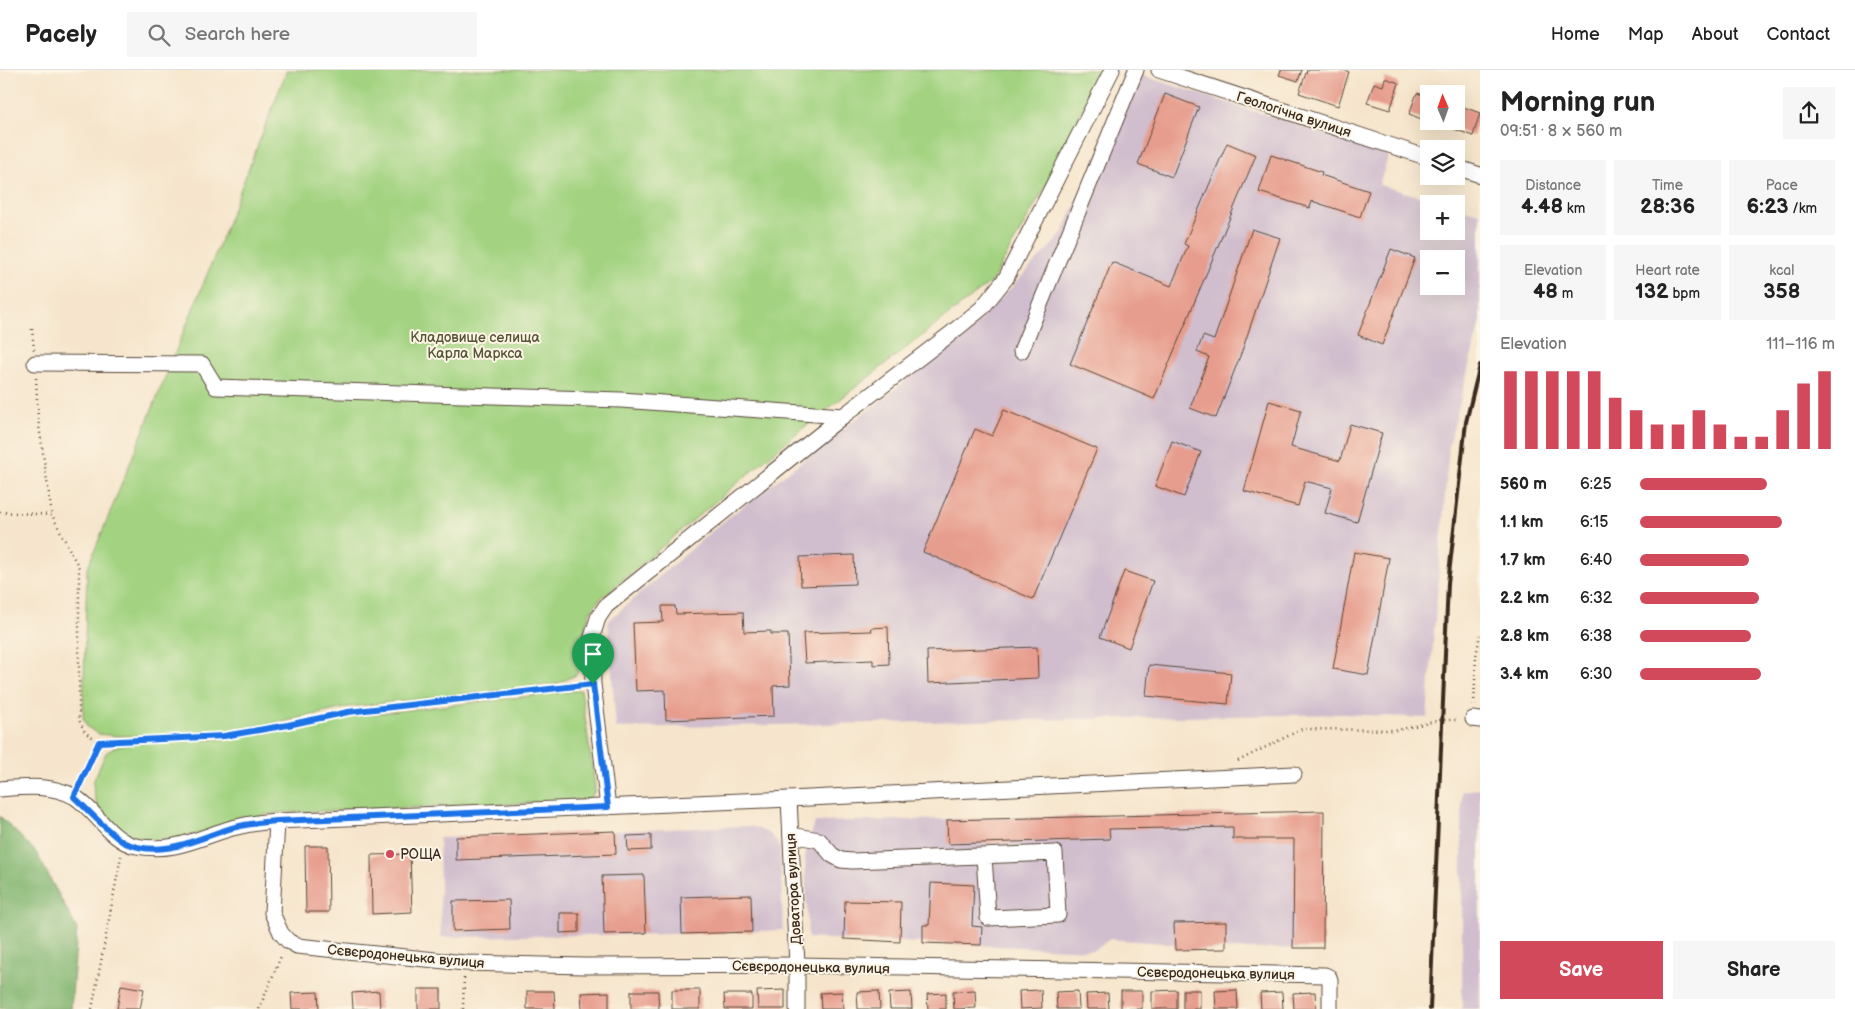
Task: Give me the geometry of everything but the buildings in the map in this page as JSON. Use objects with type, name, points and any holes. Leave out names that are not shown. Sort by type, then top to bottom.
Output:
[{"type":"street","points":[[608,807],[593,684],[592,637],[598,618],[606,606],[843,416],[982,308],[1006,278],[1112,70]]},
{"type":"street","points":[[1021,351],[1136,70]]},
{"type":"street","name":"Геологічна вулиця","points":[[1159,70],[1420,155]]},
{"type":"street","points":[[1465,170],[1480,175]]},
{"type":"street","points":[[34,363],[202,364],[216,387],[621,400],[843,416]]},
{"type":"street","points":[[0,789],[28,787],[51,789],[74,797],[124,843],[160,848],[181,846],[232,828],[277,821],[789,799],[1294,774]]},
{"type":"street","name":"Доватора вулиця","points":[[789,799],[797,965],[797,1009]]},
{"type":"street","points":[[277,821],[272,914],[281,933],[293,944]]},
{"type":"street","points":[[791,835],[819,840],[832,854],[846,861],[1055,853],[1058,915],[988,918],[984,856]]},
{"type":"street","name":"Сєвєродонецька вулиця","points":[[293,944],[465,962],[584,966],[797,965],[1325,975],[1330,980],[1330,1009]]},
{"type":"path","points":[[32,329],[38,419],[52,515],[79,568],[79,720],[85,732],[99,742],[224,736],[348,712],[593,684]]},
{"type":"path","points":[[0,512],[52,515]]},
{"type":"path","points":[[1236,762],[1302,729],[1396,730],[1441,720],[1476,720],[1476,656],[1480,635]]},
{"type":"path","points":[[74,797],[99,742]]},
{"type":"path","points":[[92,1009],[124,843]]},
{"type":"path","points":[[259,1009],[293,944]]},
{"type":"path","points":[[463,1009],[465,962]]},
{"type":"shaded area","points":[[1134,73],[1389,154],[1379,185],[1420,197],[1420,240],[1465,240],[1465,209],[1480,213],[1480,323],[1449,445],[1427,718],[1344,714],[616,728],[608,621],[719,525],[968,333],[1062,234]]},
{"type":"shaded area","points":[[1480,789],[1480,1009],[1462,1009],[1462,791]]},
{"type":"shaded area","points":[[1324,811],[1323,948],[1175,950],[1174,944],[1110,939],[1094,950],[808,938],[805,855],[815,822]]},
{"type":"shaded area","points":[[754,827],[770,834],[776,840],[780,849],[783,930],[682,934],[441,937],[439,838]]},
{"type":"green space","name":"Кладовище селища Карла Маркса","points":[[287,70],[1101,70],[1048,182],[992,281],[793,436],[599,600],[590,612],[585,627],[581,666],[576,675],[556,684],[349,707],[287,721],[223,732],[153,736],[99,734],[87,727],[83,717],[87,569],[215,255]]},
{"type":"green space","points":[[581,690],[595,787],[592,796],[583,801],[277,813],[253,817],[186,837],[163,840],[141,838],[128,834],[106,820],[98,808],[94,794],[93,782],[106,753],[114,747],[132,743],[223,739],[289,729],[347,717]]},
{"type":"green space","points":[[0,816],[36,852],[77,929],[71,1009],[0,1009]]},
{"type":"railway","points":[[1430,1009],[1448,583],[1466,422],[1480,365]]},
{"type":"place","name":"РОЩА","points":[[390,854]]},
{"type":"route","points":[[593,684],[608,807],[254,823],[232,828],[181,846],[160,848],[124,843],[74,797],[99,742],[224,736],[348,712],[593,684]]}]
